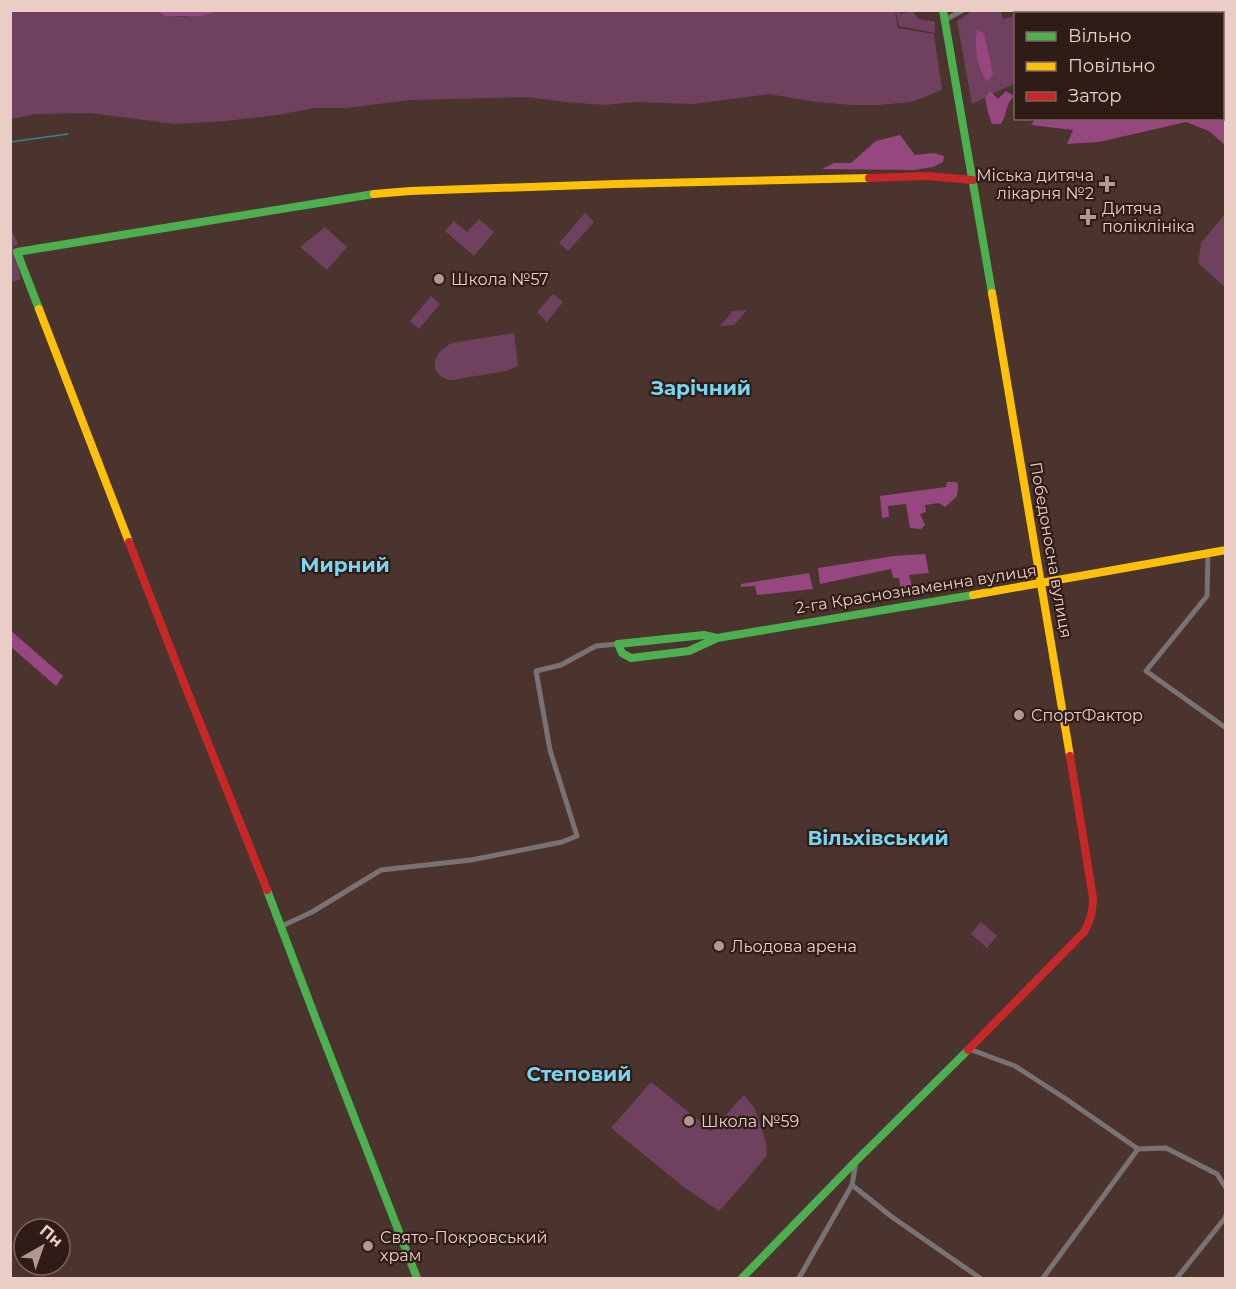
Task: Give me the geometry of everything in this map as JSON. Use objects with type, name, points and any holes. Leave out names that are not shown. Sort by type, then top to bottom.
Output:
[{"type":"street","name":"Победоносна вулиця","points":[[742,1278],[1084,932],[1094,910],[1042,584],[943,10]]},
{"type":"street","points":[[945,20],[963,10]]},
{"type":"street","points":[[417,1278],[282,926],[182,678],[17,252],[381,193],[605,184],[774,182],[927,176],[973,180]]},
{"type":"street","name":"2-га Краснознаменна вулиця","points":[[717,638],[704,635],[618,644],[619,651],[631,658],[689,651],[717,638],[1042,584],[1226,550]]},
{"type":"street","points":[[1208,554],[1207,596],[1146,671],[1226,728]]},
{"type":"street","points":[[282,926],[312,912],[381,870],[471,860],[562,842],[577,836],[550,750],[536,671],[561,665],[596,646],[618,644]]},
{"type":"street","points":[[969,1049],[1015,1066],[1138,1149],[1166,1148],[1217,1174],[1226,1188]]},
{"type":"street","points":[[1043,1278],[1138,1149]]},
{"type":"street","points":[[799,1278],[852,1185],[856,1161]]},
{"type":"street","points":[[852,1185],[892,1217],[980,1278]]},
{"type":"street","points":[[1177,1278],[1226,1215]]},
{"type":"shaded area","points":[[11,10],[158,10],[164,14],[179,17],[215,10],[895,11],[898,28],[934,34],[942,90],[912,102],[878,105],[816,102],[769,94],[693,104],[635,102],[604,105],[527,97],[410,100],[346,108],[315,108],[226,121],[175,124],[90,113],[35,114],[11,119]]},
{"type":"shaded area","points":[[158,11],[219,11],[200,16],[165,16]]},
{"type":"shaded area","points":[[896,11],[900,14],[913,11],[920,19],[935,22],[935,33],[899,26]]},
{"type":"shaded area","points":[[972,11],[1001,11],[1003,19],[1014,16],[1014,84],[972,104],[957,21]]},
{"type":"shaded area","points":[[1225,11],[1225,46],[1224,12],[1037,12]]},
{"type":"shaded area","points":[[977,30],[984,33],[993,74],[987,82],[977,57]]},
{"type":"shaded area","points":[[1224,52],[1226,52],[1225,145],[1209,131],[1186,122],[1099,142],[1067,144],[1073,130],[1031,125],[1035,120],[1224,120]]},
{"type":"shaded area","points":[[990,91],[998,99],[1006,91],[1014,96],[1001,124],[992,124],[988,112],[985,98]]},
{"type":"shaded area","points":[[900,135],[915,155],[934,153],[944,156],[943,162],[933,167],[914,170],[822,169],[834,163],[851,163],[876,141]]},
{"type":"shaded area","points":[[585,213],[594,222],[568,251],[559,243]]},
{"type":"shaded area","points":[[1225,214],[1225,287],[1198,263],[1201,243]]},
{"type":"shaded area","points":[[479,219],[494,232],[474,256],[445,231],[454,221],[467,232]]},
{"type":"shaded area","points":[[10,227],[18,244],[13,247],[21,279],[11,282]]},
{"type":"shaded area","points":[[325,227],[347,247],[327,270],[300,247]]},
{"type":"shaded area","points":[[553,294],[563,302],[547,322],[537,312]]},
{"type":"shaded area","points":[[431,296],[440,304],[419,329],[410,321]]},
{"type":"shaded area","points":[[747,310],[734,325],[720,326],[733,311]]},
{"type":"shaded area","points":[[514,333],[518,366],[506,371],[452,380],[438,374],[435,366],[437,356],[451,343]]},
{"type":"shaded area","points":[[947,482],[957,482],[957,496],[945,507],[939,503],[925,505],[926,512],[920,514],[925,525],[921,529],[910,528],[906,504],[888,506],[889,517],[882,518],[880,496],[946,487]]},
{"type":"shaded area","points":[[925,554],[929,573],[909,575],[912,587],[907,591],[901,590],[899,578],[893,578],[891,569],[820,584],[818,568],[894,556]]},
{"type":"shaded area","points":[[809,573],[813,589],[757,595],[755,586],[741,587],[741,584]]},
{"type":"shaded area","points":[[10,630],[63,676],[56,686],[11,647]]},
{"type":"shaded area","points":[[981,922],[997,936],[987,948],[971,934]]},
{"type":"shaded area","points":[[651,1082],[711,1131],[744,1095],[755,1109],[766,1142],[767,1155],[719,1211],[685,1188],[611,1128]]},
{"type":"waterway","points":[[10,142],[68,134]]},
{"type":"traffic: fast","points":[[943,10],[992,293]]},
{"type":"traffic: fast","points":[[39,309],[17,252],[374,194]]},
{"type":"traffic: fast","points":[[717,638],[704,635],[618,644],[622,653],[631,658],[689,651],[717,638],[973,595]]},
{"type":"traffic: fast","points":[[267,890],[417,1278]]},
{"type":"traffic: fast","points":[[742,1278],[968,1050]]},
{"type":"traffic: slow","points":[[374,194],[616,184],[869,178]]},
{"type":"traffic: slow","points":[[992,293],[1070,756]]},
{"type":"traffic: slow","points":[[39,309],[129,542]]},
{"type":"traffic: slow","points":[[973,595],[1226,550]]},
{"type":"traffic: jam","points":[[869,178],[927,176],[973,180]]},
{"type":"traffic: jam","points":[[129,542],[267,890]]},
{"type":"traffic: jam","points":[[968,1050],[1084,932],[1090,920],[1093,898],[1070,756]]},
{"type":"place","name":"Міська дитяча лікарня №2","points":[[1107,184]]},
{"type":"place","name":"Дитяча поліклініка","points":[[1088,217]]},
{"type":"place","name":"Школа №57","points":[[439,279]]},
{"type":"place","name":"СпортФактор","points":[[1019,715]]},
{"type":"place","name":"Льодова арена","points":[[719,946]]},
{"type":"place","name":"Школа №59","points":[[689,1121]]},
{"type":"place","name":"Свято-Покровський храм","points":[[368,1246]]},
{"type":"district","name":"Зарічний","points":[[701,388]]},
{"type":"district","name":"Мирний","points":[[345,565]]},
{"type":"district","name":"Вільхівський","points":[[878,838]]},
{"type":"district","name":"Степовий","points":[[579,1074]]}]
